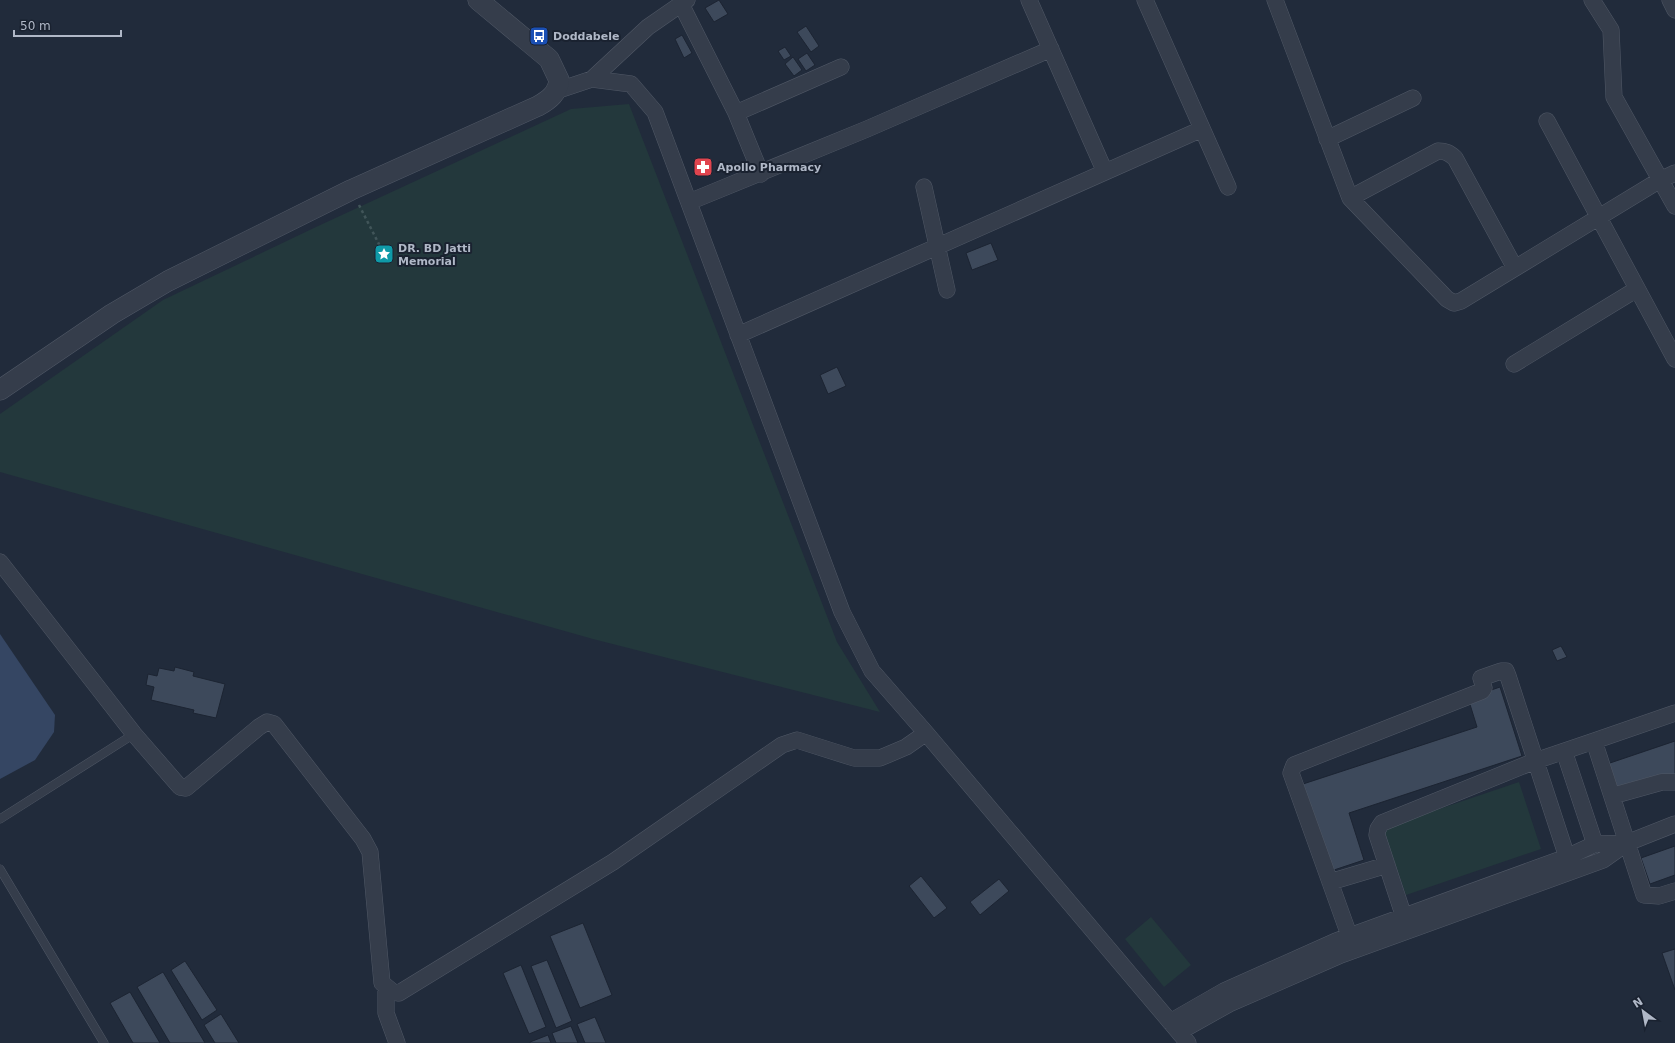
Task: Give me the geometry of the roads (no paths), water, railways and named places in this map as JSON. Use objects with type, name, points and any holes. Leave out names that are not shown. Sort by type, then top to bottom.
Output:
[{"type":"street","points":[[0,390],[139,297],[351,190],[538,106],[550,98],[556,91],[559,80],[549,59],[478,0]]},
{"type":"street","points":[[1029,0],[1105,172]]},
{"type":"street","points":[[1145,0],[1228,187]]},
{"type":"street","points":[[1275,0],[1350,198],[1447,299],[1454,303],[1461,301],[1598,217],[1660,180],[1675,173]]},
{"type":"street","points":[[1592,0],[1611,30],[1614,97],[1675,206]]},
{"type":"street","points":[[1670,0],[1675,10]]},
{"type":"street","points":[[556,91],[592,79],[648,27],[684,2],[736,113],[761,174]]},
{"type":"street","points":[[689,202],[761,174],[1050,49]]},
{"type":"street","points":[[736,113],[841,67]]},
{"type":"street","points":[[592,79],[631,84],[655,112],[842,612],[872,671],[1179,1032],[1224,991],[1352,943],[1603,860],[1626,843],[1675,824]]},
{"type":"street","points":[[1327,138],[1414,98]]},
{"type":"street","points":[[1547,121],[1675,359]]},
{"type":"street","points":[[738,335],[1202,129]]},
{"type":"street","points":[[1350,198],[1433,154],[1444,151],[1450,153],[1455,158],[1515,268]]},
{"type":"street","points":[[924,187],[947,290]]},
{"type":"street","points":[[1514,364],[1637,289]]},
{"type":"street","points":[[0,562],[134,734],[180,787],[186,788],[259,727],[267,722],[274,724],[363,840],[370,852],[382,983],[386,988],[393,992],[399,992],[599,870],[782,745],[797,740],[854,758],[880,758],[906,747],[926,733]]},
{"type":"street","points":[[1352,943],[1291,773],[1294,765],[1482,691],[1484,688],[1481,678],[1500,671],[1506,671],[1567,857]]},
{"type":"street","points":[[1404,916],[1377,835],[1378,829],[1382,823],[1564,751],[1675,713]]},
{"type":"street","points":[[1594,741],[1644,895],[1659,896],[1675,891]]},
{"type":"street","points":[[1564,751],[1595,844]]},
{"type":"street","points":[[1612,796],[1662,782],[1675,782]]},
{"type":"street","points":[[1352,943],[1404,916],[1567,857],[1595,844],[1626,843]]},
{"type":"street","points":[[1330,882],[1387,865]]},
{"type":"street","points":[[386,988],[386,1013],[397,1043]]},
{"type":"lane","points":[[0,819],[134,734]]},
{"type":"lane","points":[[0,869],[104,1043]]},
{"type":"water","points":[[0,634],[55,715],[54,732],[35,760],[0,779]]},
{"type":"place","name":"Doddabele","points":[[539,36]]},
{"type":"place","name":"Apollo Pharmacy","points":[[703,167]]},
{"type":"place","name":"DR. BD Jatti Memorial","points":[[384,254]]}]
